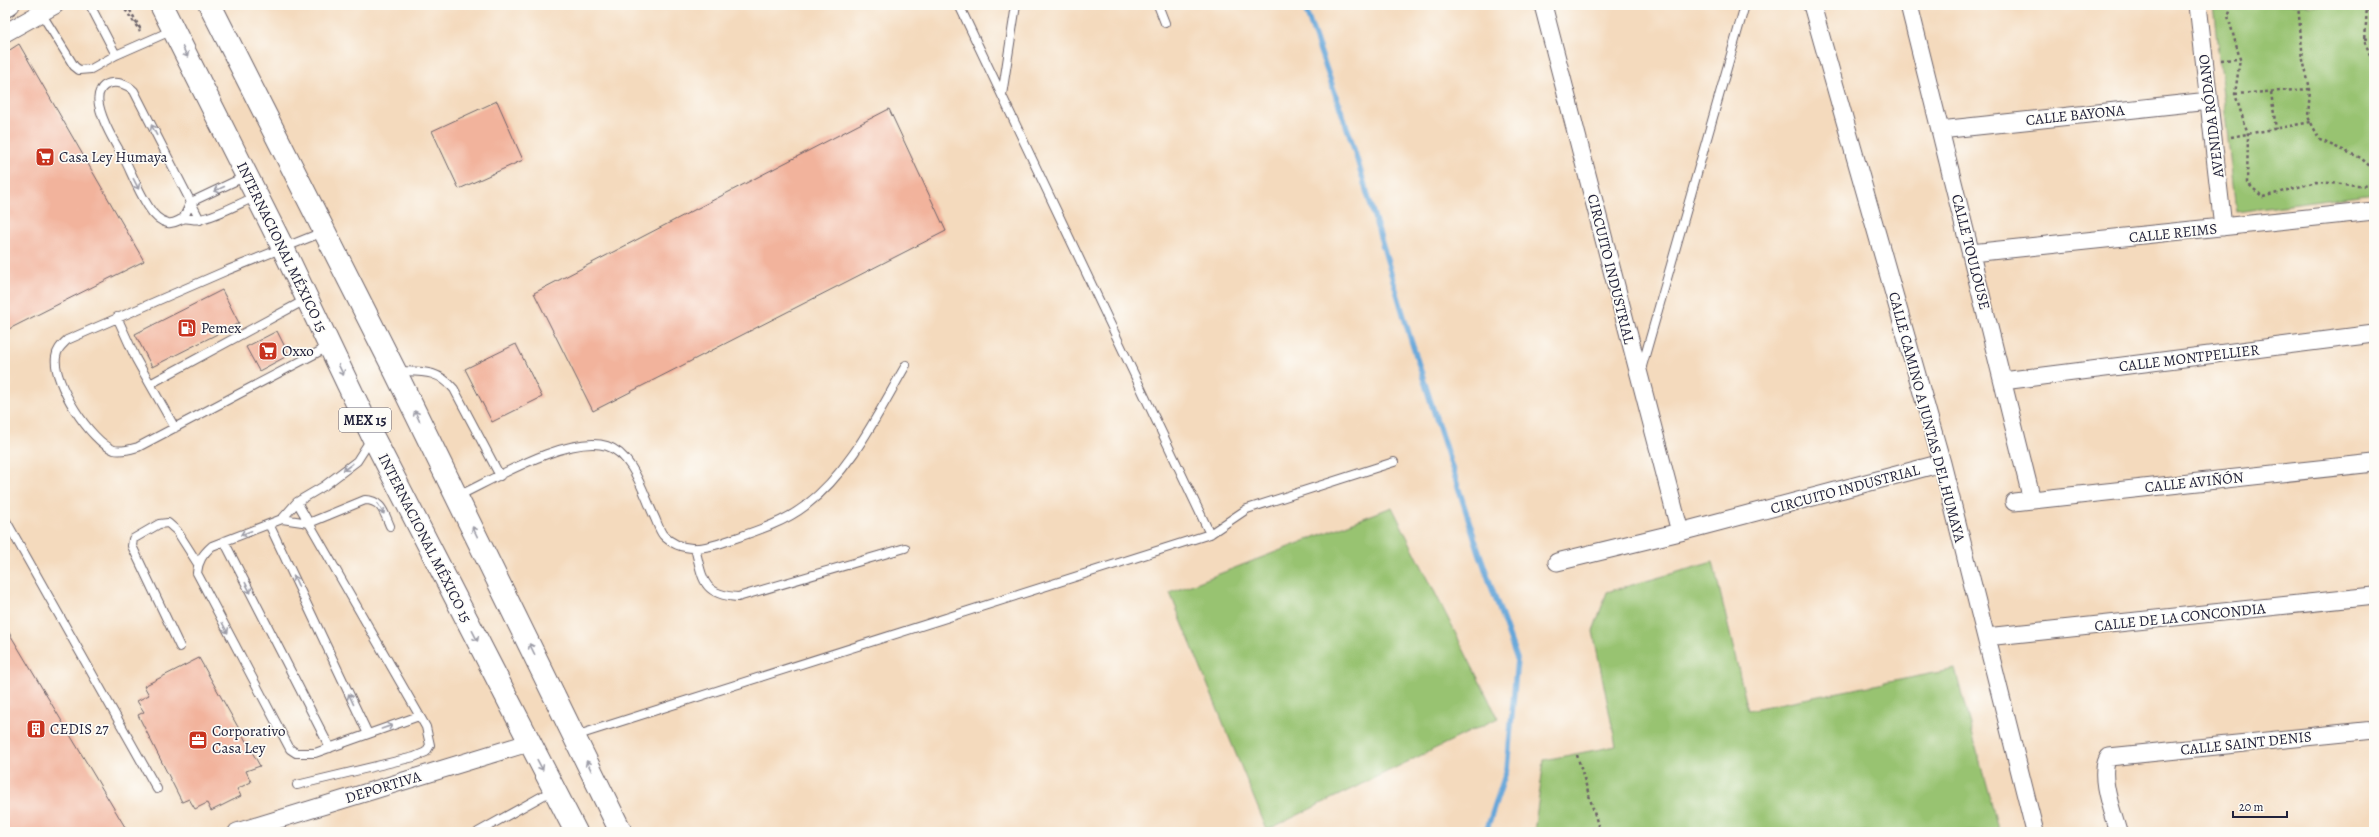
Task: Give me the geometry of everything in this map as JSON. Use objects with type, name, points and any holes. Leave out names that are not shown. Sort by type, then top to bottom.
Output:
[{"type":"main road","name":"INTERNACIONAL MÉXICO 15","points":[[161,5],[283,248],[373,437],[408,502],[528,743],[576,832]]},
{"type":"main road","name":"MEX 15","points":[[210,5],[323,232],[395,371],[621,832]]},
{"type":"main road","points":[[606,801],[630,832]]},
{"type":"street","points":[[5,9],[11,5]]},
{"type":"street","name":"CIRCUITO INDUSTRIAL","points":[[1543,5],[1680,532]]},
{"type":"street","name":"CALLE CAMINO A JUNTAS DEL HUMAYA","points":[[1812,5],[1942,463],[2035,832]]},
{"type":"street","name":"CALLE TOULOUSE","points":[[1909,5],[2032,500]]},
{"type":"street","name":"AVENIDA RÓDANO","points":[[2198,5],[2223,227]]},
{"type":"street","points":[[5,33],[48,9]]},
{"type":"street","name":"CALLE BAYONA","points":[[1940,130],[2209,101]]},
{"type":"street","name":"CALLE REIMS","points":[[1971,253],[2374,211]]},
{"type":"street","name":"CALLE MONTPELLIER","points":[[2003,381],[2374,334]]},
{"type":"street","name":"CIRCUITO INDUSTRIAL","points":[[1557,562],[1680,532],[1942,463]]},
{"type":"street","name":"CALLE AVIÑÓN","points":[[2014,502],[2374,463]]},
{"type":"street","name":"CALLE DE LA CONCONDIA","points":[[1986,637],[2374,596]]},
{"type":"street","name":"CALLE SAINT DENIS","points":[[2118,832],[2104,770],[2109,757],[2374,730]]},
{"type":"street","name":"DEPORTIVA","points":[[237,832],[528,743]]},
{"type":"lane","points":[[90,5],[116,55]]},
{"type":"lane","points":[[959,5],[1210,534]]},
{"type":"lane","points":[[1002,95],[1016,5]]},
{"type":"lane","points":[[1158,5],[1165,23]]},
{"type":"lane","points":[[1639,378],[1745,5]]},
{"type":"lane","points":[[48,9],[79,70],[91,70],[116,55],[173,30]]},
{"type":"lane","points":[[200,220],[134,92],[127,84],[117,82],[108,83],[101,88],[98,96],[99,106],[148,206],[157,217],[168,223],[177,223],[184,219],[200,220],[257,196]]},
{"type":"lane","points":[[184,219],[191,202],[247,176]]},
{"type":"lane","points":[[323,232],[117,317],[67,340],[59,347],[55,357],[57,375],[62,389],[98,440],[102,444],[116,450],[138,446],[330,346]]},
{"type":"lane","points":[[150,384],[308,299]]},
{"type":"lane","points":[[117,317],[136,359],[175,428]]},
{"type":"lane","points":[[457,496],[564,447],[583,443],[605,445],[616,449],[631,466],[662,534],[672,544],[695,548],[711,547],[759,530],[803,507],[832,484],[858,447],[906,365]]},
{"type":"lane","points":[[395,371],[425,372],[436,374],[446,379],[454,389],[500,476]]},
{"type":"lane","points":[[373,437],[357,461],[324,486],[297,502],[282,519],[212,546],[204,553],[198,564],[197,573],[290,749],[296,752],[315,753],[419,716]]},
{"type":"lane","points":[[574,736],[1210,534],[1247,509],[1394,462]]},
{"type":"lane","points":[[282,519],[309,523],[365,500],[374,500],[381,505],[390,526]]},
{"type":"lane","points":[[297,502],[419,716],[430,740],[429,748],[426,752],[414,757],[297,785]]},
{"type":"lane","points":[[5,519],[157,789]]},
{"type":"lane","points":[[180,647],[132,546],[133,539],[159,524],[168,523],[177,531],[198,564]]},
{"type":"lane","points":[[269,524],[368,734]]},
{"type":"lane","points":[[224,541],[330,748]]},
{"type":"lane","points":[[695,548],[703,581],[711,591],[722,596],[738,596],[905,548]]},
{"type":"lane","points":[[478,832],[553,790]]},
{"type":"path","points":[[122,5],[144,36],[128,5]]},
{"type":"path","points":[[2232,5],[2228,16],[2240,59],[2235,94],[2248,134],[2247,183],[2263,197],[2316,182],[2369,186],[2374,182]]},
{"type":"path","points":[[2298,5],[2303,60],[2310,89],[2308,117],[2320,140],[2361,158],[2374,170]]},
{"type":"path","points":[[2367,5],[2365,39],[2374,65]]},
{"type":"path","points":[[2365,39],[2374,38]]},
{"type":"path","points":[[2235,94],[2310,89]]},
{"type":"path","points":[[2271,92],[2276,129]]},
{"type":"path","points":[[2213,139],[2311,122]]},
{"type":"path","points":[[1578,755],[1600,832]]},
{"type":"green space","points":[[2213,5],[2374,5],[2374,194],[2236,212]]},
{"type":"green space","points":[[1392,507],[1498,718],[1267,830],[1170,593]]},
{"type":"green space","points":[[1713,562],[1748,710],[1955,669],[1999,832],[1534,832],[1544,760],[1616,746],[1593,631],[1607,592]]},
{"type":"building","name":"Casa Ley Humaya","points":[[19,44],[144,261],[5,331],[5,53]]},
{"type":"building","points":[[497,101],[523,160],[459,189],[432,131]]},
{"type":"building","points":[[889,109],[946,231],[593,411],[534,293]]},
{"type":"building","name":"Pemex","points":[[222,290],[239,323],[152,367],[135,334]]},
{"type":"building","name":"Oxxo","points":[[277,331],[289,355],[259,371],[246,347]]},
{"type":"building","points":[[516,344],[542,397],[492,422],[465,369]]},
{"type":"building","name":"CEDIS 27","points":[[5,626],[128,832],[5,832]]},
{"type":"building","name":"Corporativo Casa Ley","points":[[199,658],[260,766],[246,771],[251,782],[237,789],[241,796],[211,811],[207,803],[195,809],[189,799],[182,802],[138,715],[144,712],[137,701],[149,695],[144,686]]},
{"type":"waterway","points":[[1304,5],[1351,139],[1410,337],[1478,549],[1517,659],[1507,769],[1486,832]]},
{"type":"place","name":"Casa Ley Humaya","points":[[45,157]]},
{"type":"place","name":"Pemex","points":[[187,328]]},
{"type":"place","name":"Oxxo","points":[[268,351]]},
{"type":"place","name":"CEDIS 27","points":[[36,729]]},
{"type":"place","name":"Corporativo Casa Ley","points":[[198,740]]}]
